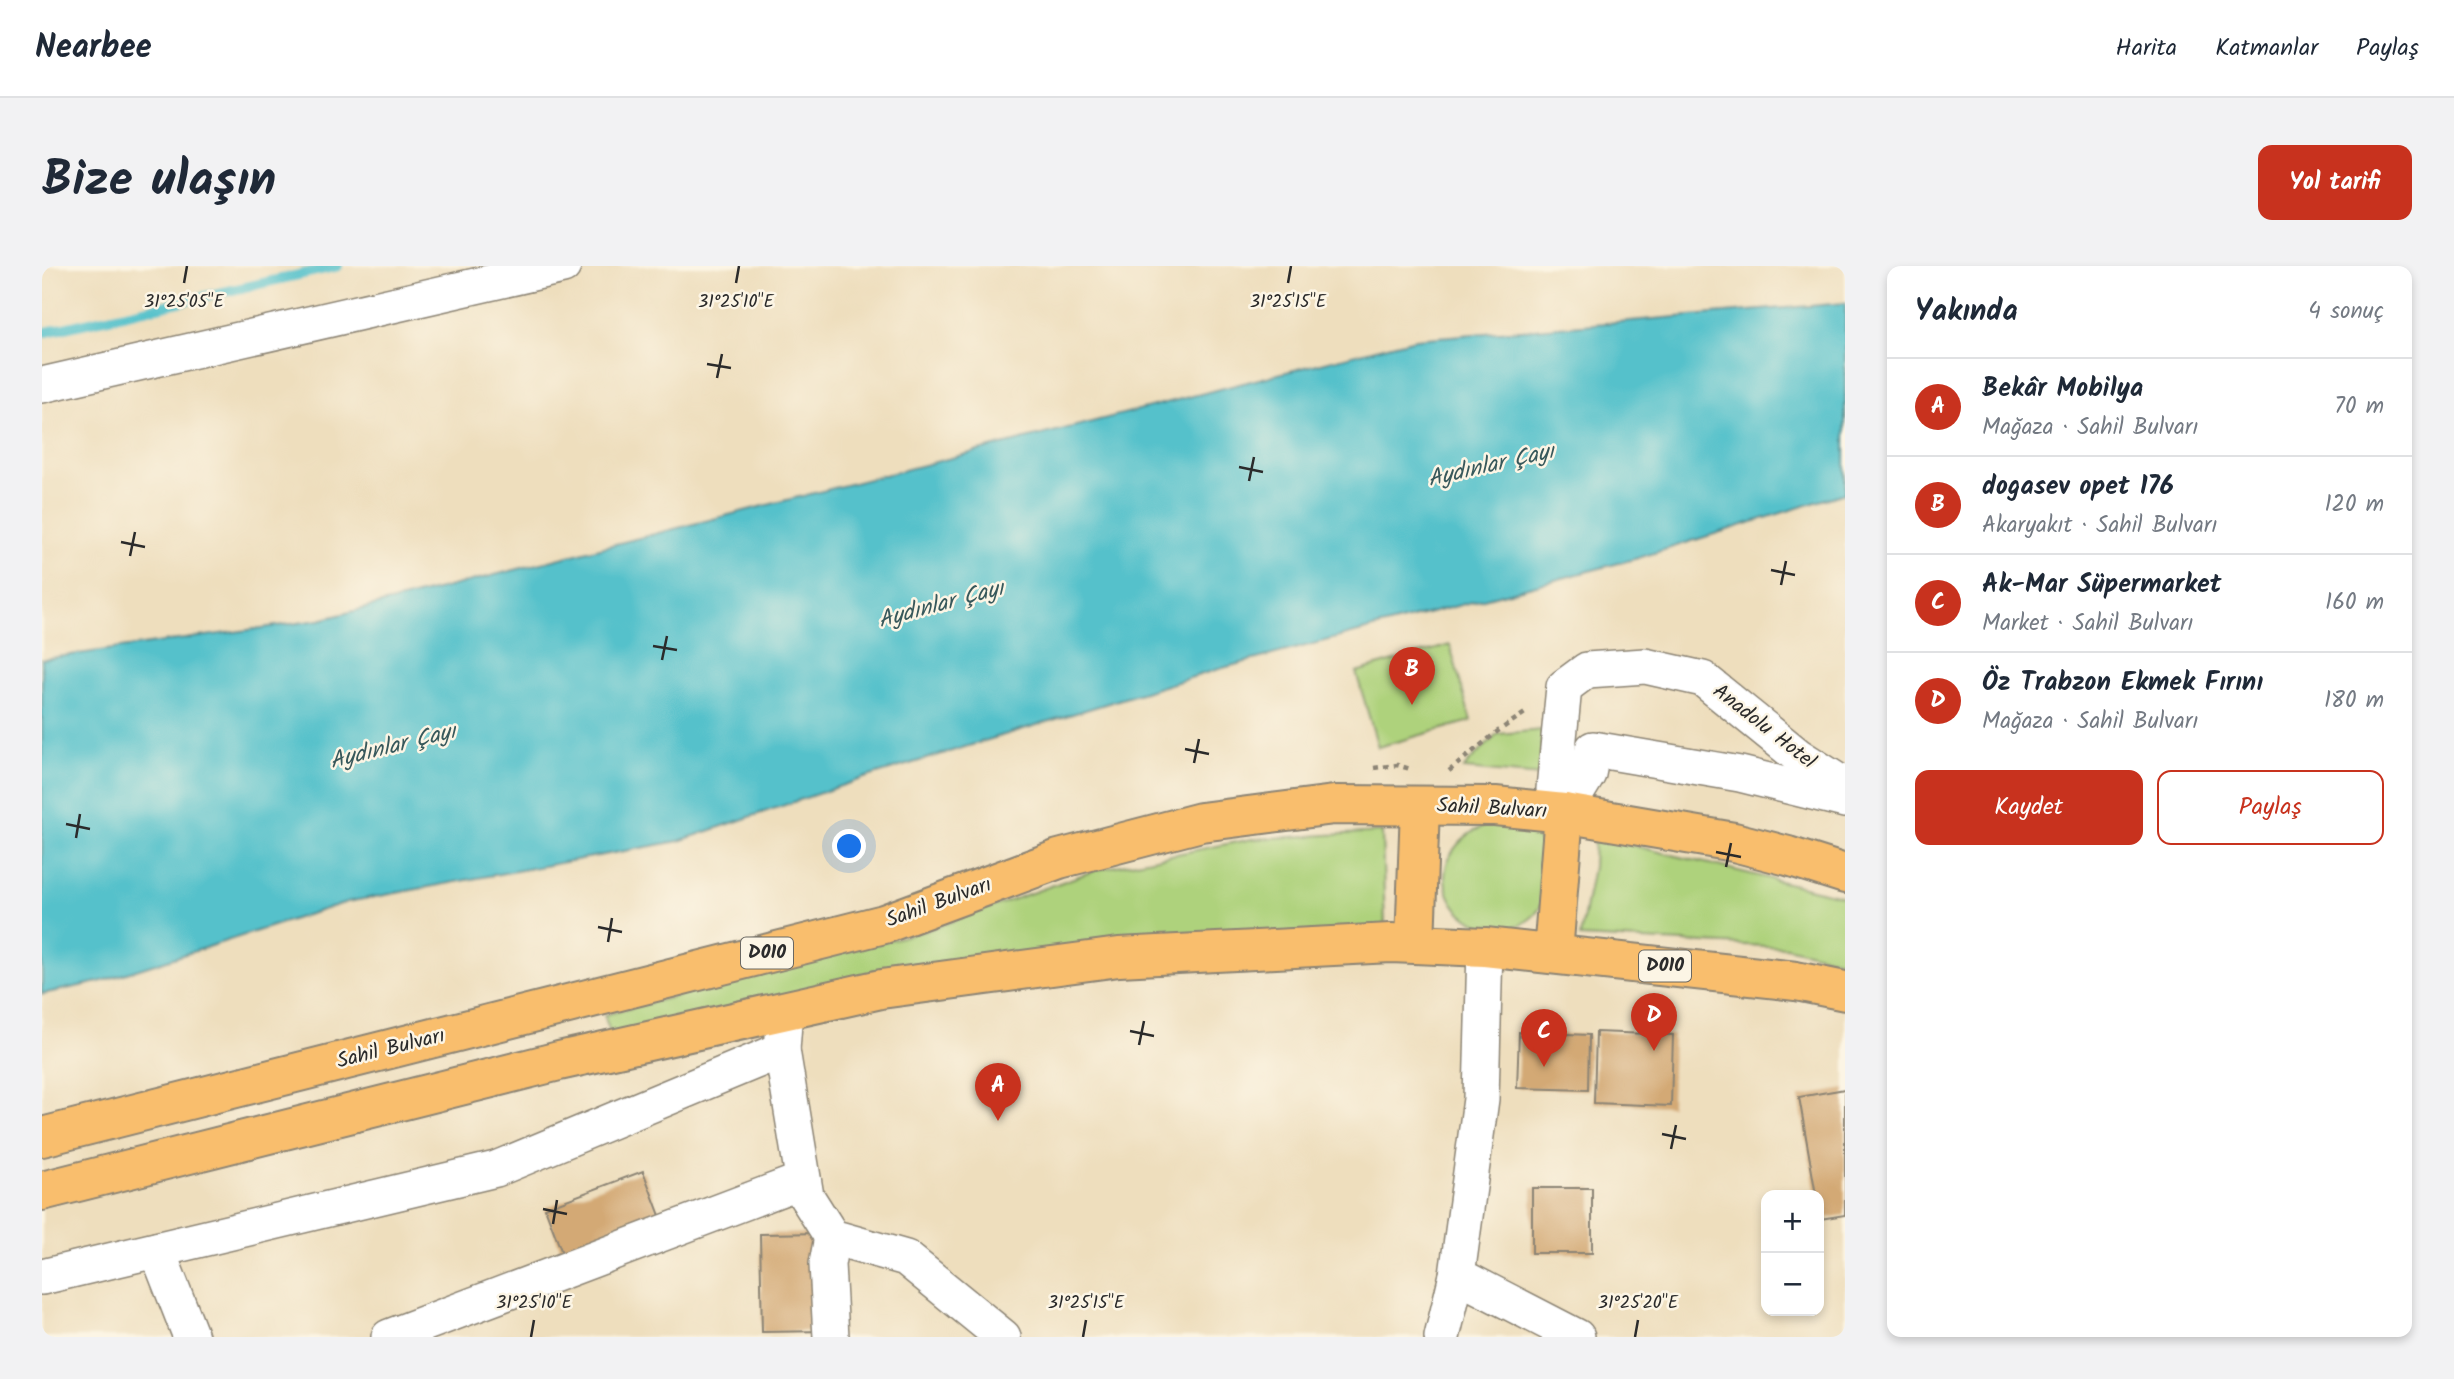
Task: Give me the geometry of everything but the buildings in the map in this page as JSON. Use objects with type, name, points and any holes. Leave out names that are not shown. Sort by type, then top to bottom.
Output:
[{"type":"highway","name":"Sahil Bulvarı","points":[[42,1137],[884,924],[1059,859],[1201,822],[1430,792],[1495,806],[1564,813],[1734,842],[1845,874]]},
{"type":"highway","points":[[1415,944],[1430,792]]},
{"type":"highway","points":[[1553,954],[1564,813]]},
{"type":"highway","name":"D010","points":[[42,1191],[559,1061],[881,989],[1119,957],[1391,943],[1485,947],[1796,981],[1845,990]]},
{"type":"street","points":[[42,385],[563,266]]},
{"type":"street","name":"Anadolu Hotel","points":[[1564,687],[1587,670],[1645,666],[1703,679],[1798,756],[1845,786]]},
{"type":"street","points":[[1564,687],[1554,789],[1564,813]]},
{"type":"street","points":[[1564,813],[1588,774],[1593,749],[1740,774],[1845,800]]},
{"type":"street","points":[[1442,1337],[1457,1275],[1481,1099],[1485,947]]},
{"type":"street","points":[[785,1010],[782,1050],[806,1196],[832,1237],[906,1258],[1003,1337]]},
{"type":"street","points":[[42,1277],[496,1169],[782,1050]]},
{"type":"street","points":[[389,1337],[803,1180]]},
{"type":"street","points":[[831,1337],[827,1264],[832,1237]]},
{"type":"street","points":[[157,1250],[191,1337]]},
{"type":"street","points":[[1457,1275],[1577,1337]]},
{"type":"path","points":[[1430,792],[1498,731],[1564,687]]},
{"type":"green space","points":[[1450,645],[1471,721],[1378,747],[1356,672]]},
{"type":"green space","points":[[1542,730],[1541,776],[1464,769],[1498,734]]},
{"type":"green space","points":[[1489,824],[1524,830],[1538,840],[1547,855],[1540,908],[1531,918],[1508,928],[1483,926],[1471,920],[1453,903],[1447,890],[1446,866],[1451,855],[1466,836]]},
{"type":"green space","points":[[1382,832],[1385,928],[611,1035],[604,1015],[927,930],[1096,870],[1252,839]]},
{"type":"green space","points":[[1594,836],[1845,897],[1845,961],[1786,947],[1580,937],[1593,867]]},
{"type":"water","name":"Aydınlar Çayı","points":[[1845,303],[1845,493],[1638,558],[1219,669],[864,778],[679,841],[347,902],[99,982],[42,994],[42,659],[319,620],[1415,339]]},
{"type":"waterway","points":[[42,333],[338,266]]},
{"type":"place","name":"dogasev opet 176","points":[[1412,705]]},
{"type":"place","name":"Öz Trabzon Ekmek Fırını","points":[[1654,1051]]},
{"type":"place","name":"Ak-Mar Süpermarket","points":[[1544,1067]]},
{"type":"place","name":"Bekâr Mobilya","points":[[998,1121]]}]
